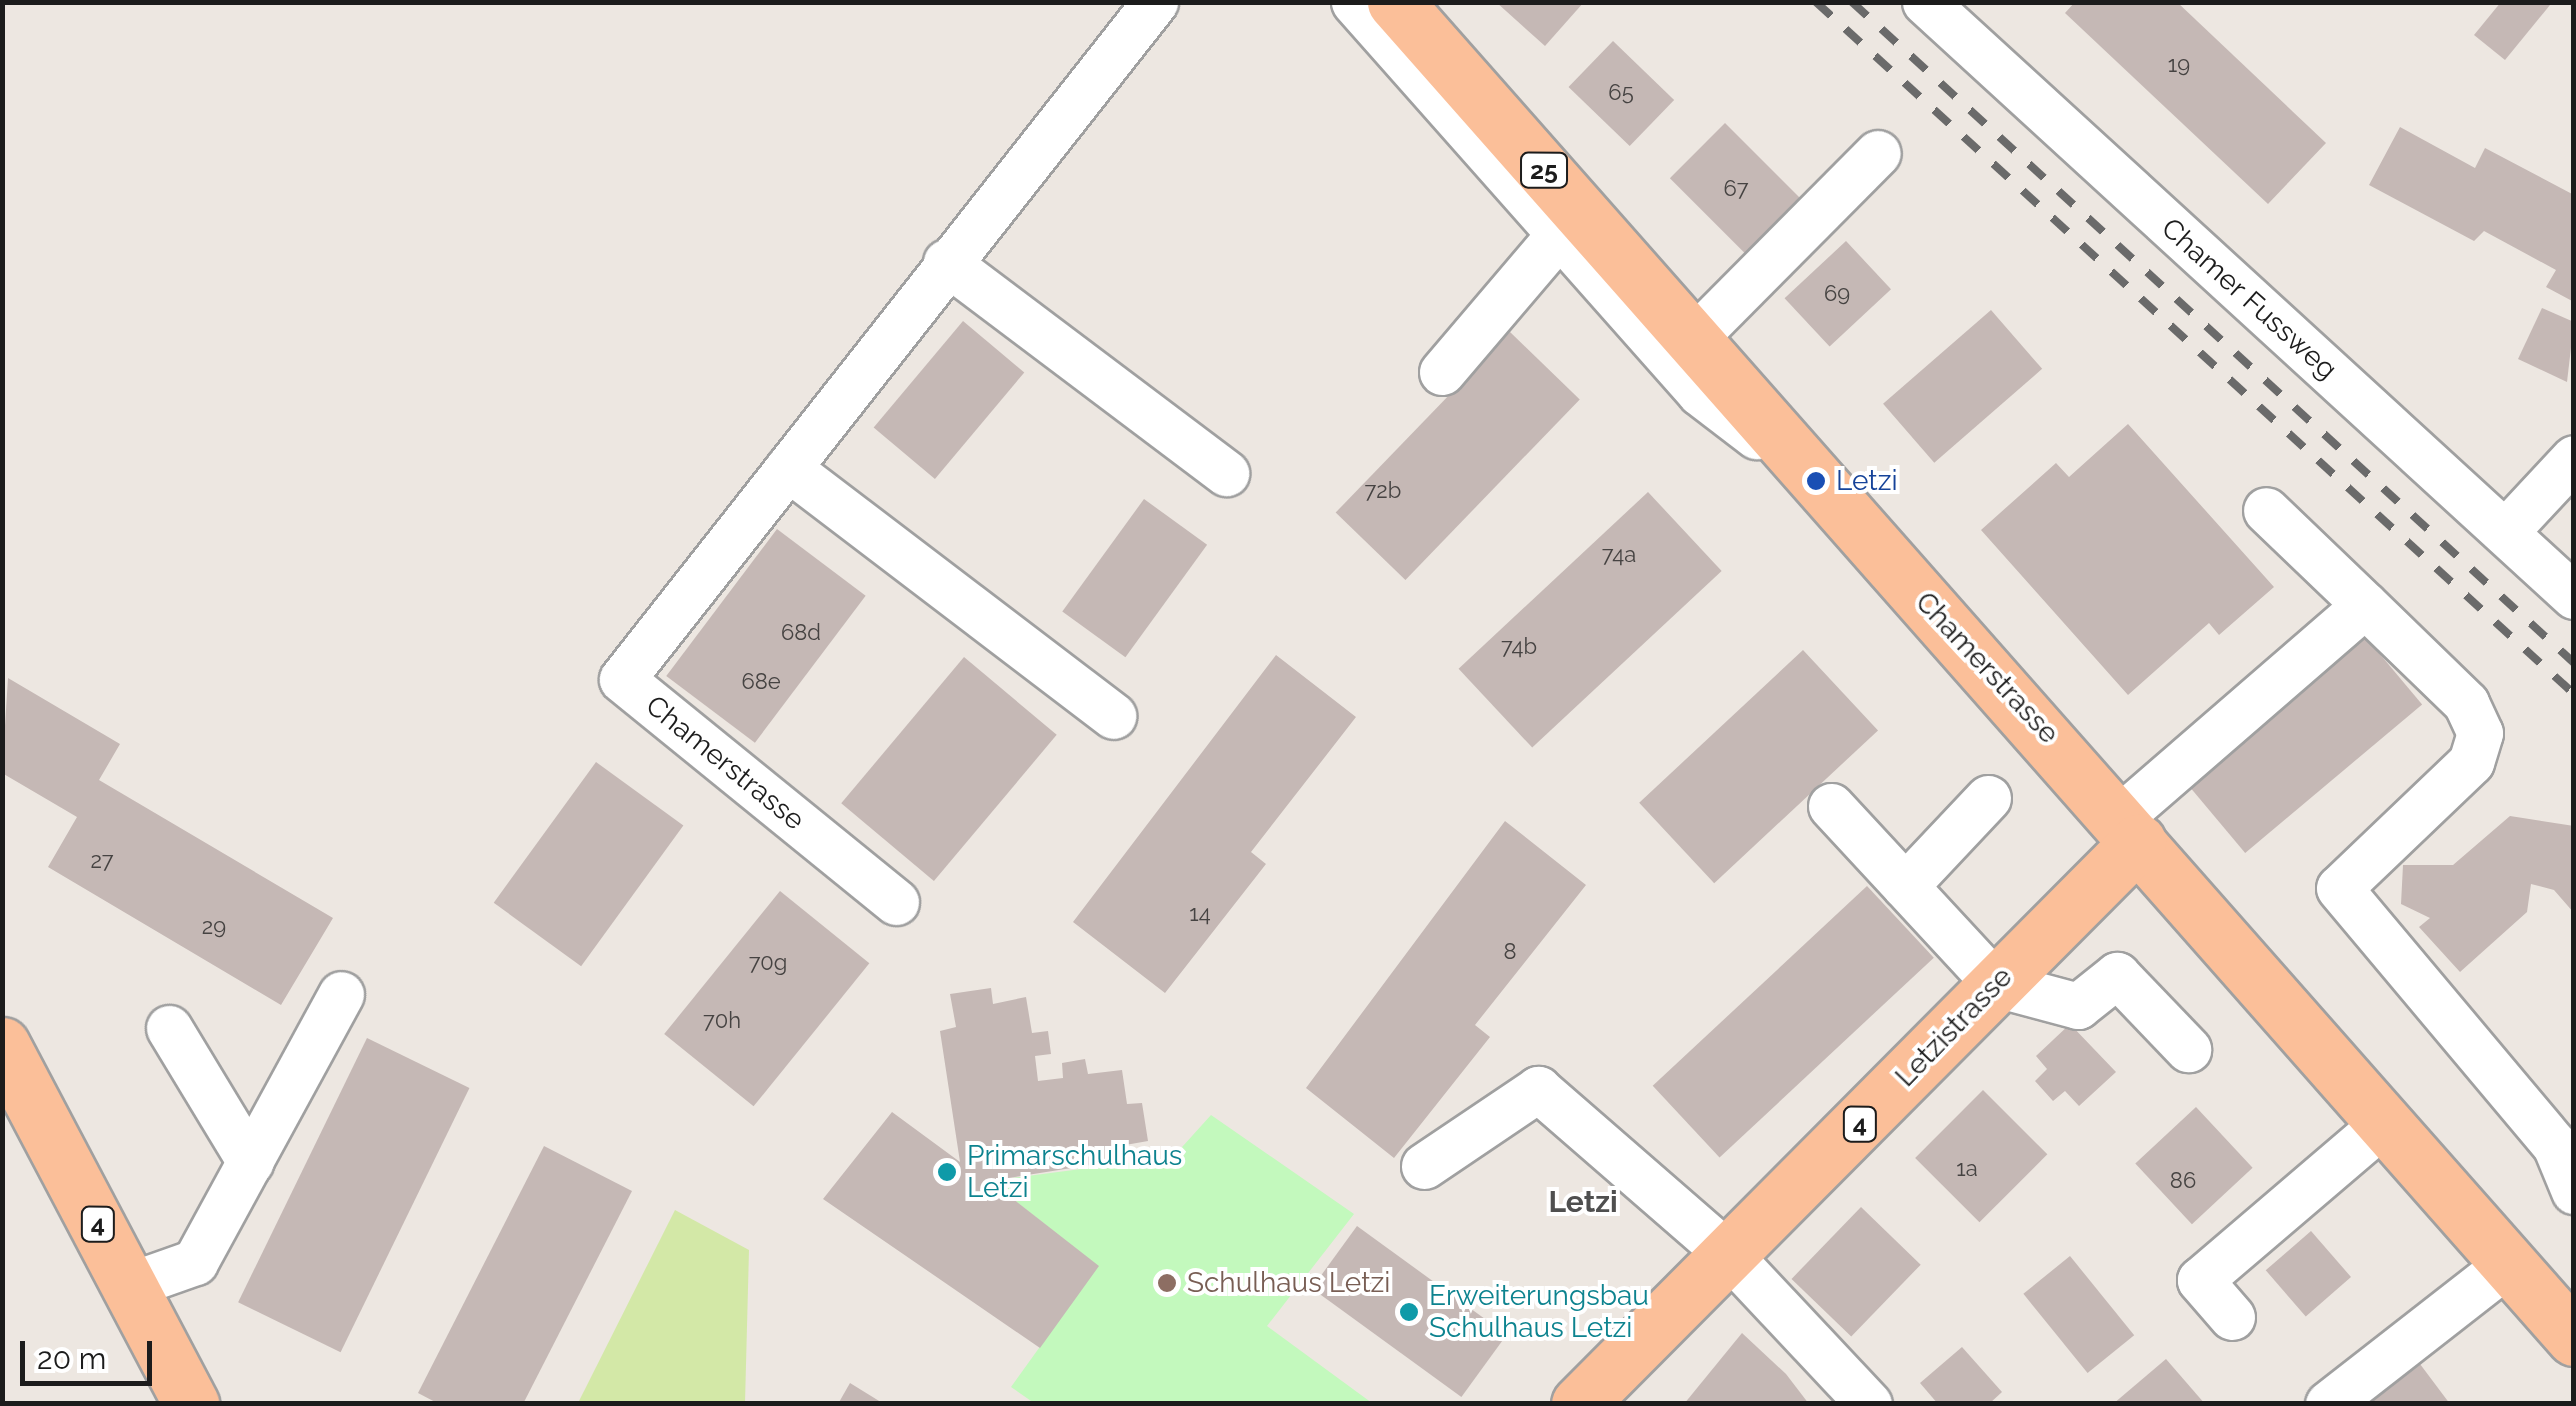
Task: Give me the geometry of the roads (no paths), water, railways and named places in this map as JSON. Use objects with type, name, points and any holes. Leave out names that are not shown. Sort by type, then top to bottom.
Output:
[{"type":"main road","name":"Chamerstrasse","points":[[1414,9],[1569,223],[1692,339],[2574,1338]]},
{"type":"main road","name":"Letzistrasse","points":[[1579,1404],[1996,984],[2128,830]]},
{"type":"main road","name":"4","points":[[2,1046],[191,1404]]},
{"type":"street","name":"Chamerstrasse","points":[[896,902],[622,679],[946,262],[1155,2]]},
{"type":"street","points":[[1354,2],[1569,223],[1700,392],[1822,488]]},
{"type":"street","name":"Chamer Fussweg","points":[[1925,2],[2574,596]]},
{"type":"street","points":[[1692,339],[1878,153]]},
{"type":"street","points":[[1442,372],[1569,223]]},
{"type":"street","points":[[946,262],[1226,474]]},
{"type":"street","points":[[2505,532],[2574,458]]},
{"type":"street","points":[[788,468],[1114,716]]},
{"type":"street","points":[[2266,510],[2466,703],[2480,733],[2471,762],[2340,888],[2555,1145],[2574,1191]]},
{"type":"street","points":[[2128,830],[2365,605]]},
{"type":"street","points":[[1905,886],[1988,798]]},
{"type":"street","points":[[1831,806],[1996,984],[2078,1006],[2117,975],[2188,1049]]},
{"type":"street","points":[[130,1286],[195,1262],[341,994]]},
{"type":"street","points":[[169,1028],[250,1162]]},
{"type":"street","points":[[1424,1166],[1538,1089],[1730,1256],[1869,1404]]},
{"type":"street","points":[[2232,1316],[2200,1280],[2386,1122]]},
{"type":"street","points":[[2328,1404],[2510,1262]]},
{"type":"railway","points":[[1816,2],[2574,694]]},
{"type":"railway","points":[[1852,2],[2574,663]]},
{"type":"place","name":"Letzi","points":[[1816,481]]},
{"type":"place","name":"Primarschulhaus Letzi","points":[[947,1172]]},
{"type":"place","name":"Schulhaus Letzi","points":[[1167,1283]]},
{"type":"place","name":"Erweiterungsbau Schulhaus Letzi","points":[[1409,1312]]},
{"type":"district","name":"Letzi","points":[[1583,1202]]}]
